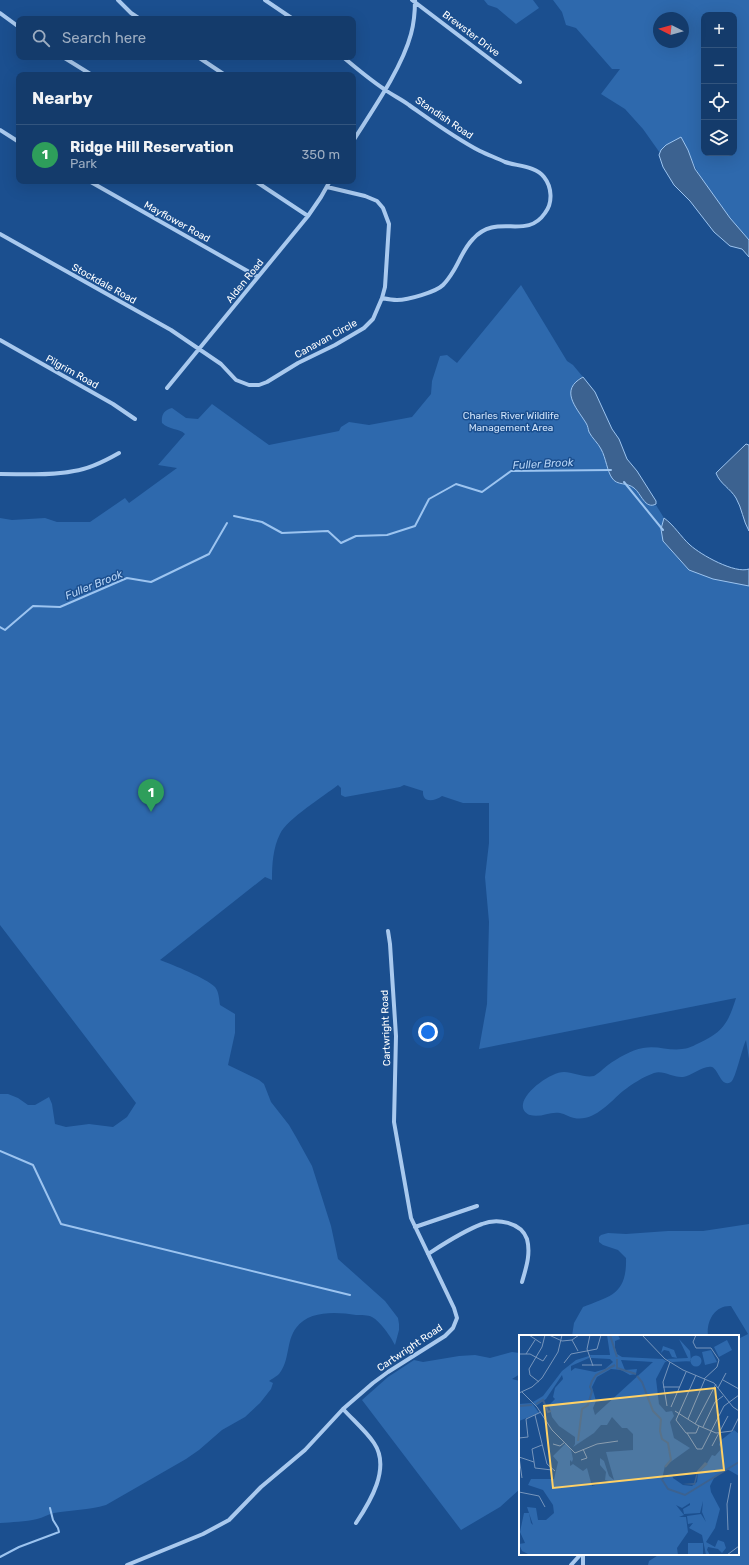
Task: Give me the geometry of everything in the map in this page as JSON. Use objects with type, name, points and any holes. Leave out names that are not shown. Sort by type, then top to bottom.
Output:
[{"type":"street","points":[[118,0],[136,16]]},
{"type":"street","points":[[265,0],[289,16]]},
{"type":"street","points":[[356,136],[405,52],[414,15],[414,1]]},
{"type":"street","name":"Brewster Drive","points":[[414,1],[520,82]]},
{"type":"street","points":[[0,14],[16,24]]},
{"type":"street","points":[[69,60],[87,72]]},
{"type":"street","points":[[202,60],[220,72]]},
{"type":"street","name":"Standish Road","points":[[347,60],[384,89],[398,97],[455,138],[506,162],[536,170],[544,176],[548,185],[551,203],[545,213],[535,224],[526,226],[492,227],[477,234],[466,248],[443,285],[437,289],[398,300],[382,298]]},
{"type":"street","points":[[0,130],[16,140]]},
{"type":"street","name":"Mayflower Road","points":[[94,184],[258,277]]},
{"type":"street","points":[[260,184],[308,216]]},
{"type":"street","name":"Alden Road","points":[[167,388],[308,216],[328,184]]},
{"type":"street","name":"Canavan Circle","points":[[198,349],[221,364],[236,380],[249,385],[259,385],[267,382],[298,363],[335,345],[364,328],[374,319],[385,287],[389,224],[383,208],[377,202],[365,196],[327,187]]},
{"type":"street","name":"Stockdale Road","points":[[0,234],[171,330],[198,349]]},
{"type":"street","name":"Pilgrim Road","points":[[0,340],[113,404],[135,419]]},
{"type":"street","points":[[0,474],[74,472],[104,461],[119,453]]},
{"type":"street","name":"Cartwright Road","points":[[127,1565],[203,1534],[229,1520],[261,1486],[305,1450],[343,1409],[388,1372],[445,1336],[453,1328],[457,1318],[454,1308],[411,1218],[394,1122],[396,1036],[388,931]]},
{"type":"street","points":[[415,1227],[477,1206]]},
{"type":"street","points":[[428,1254],[451,1238],[483,1223],[509,1222],[519,1229],[527,1238],[528,1263],[522,1282]]},
{"type":"street","points":[[343,1409],[374,1442],[380,1460],[380,1470],[372,1494],[367,1506],[356,1523]]},
{"type":"street","points":[[571,1565],[581,1555]]},
{"type":"street","points":[[582,1555],[583,1565]]},
{"type":"green space","points":[[484,0],[533,0],[539,8],[516,24],[497,8],[488,5]]},
{"type":"green space","points":[[553,0],[749,0],[749,240],[732,222],[715,200],[700,177],[690,155],[661,150],[660,153],[643,129],[625,109],[601,94],[620,69],[612,69],[576,28],[566,25],[562,12]]},
{"type":"green space","name":"Charles River Wildlife Management Area","points":[[521,285],[567,361],[573,365],[583,377],[578,379],[655,506],[656,505],[664,518],[662,527],[703,563],[749,573],[749,1059],[746,1040],[735,1075],[731,1082],[725,1083],[722,1081],[717,1071],[712,1067],[701,1069],[683,1077],[658,1072],[634,1083],[607,1106],[588,1117],[574,1118],[562,1113],[534,1116],[524,1111],[523,1104],[528,1094],[539,1083],[552,1075],[564,1072],[594,1076],[629,1052],[638,1049],[653,1047],[684,1049],[706,1040],[723,1027],[730,1015],[736,998],[479,1049],[487,1004],[489,922],[485,877],[489,843],[489,803],[463,803],[442,796],[433,800],[427,800],[423,795],[423,791],[404,785],[345,797],[341,795],[341,788],[338,785],[306,808],[284,828],[274,850],[272,880],[265,877],[160,960],[211,983],[217,991],[220,1005],[235,1014],[235,1033],[228,1065],[259,1080],[264,1084],[271,1102],[289,1125],[312,1166],[331,1226],[338,1259],[385,1301],[398,1318],[399,1330],[395,1345],[382,1326],[370,1316],[332,1313],[316,1315],[308,1318],[296,1328],[293,1333],[285,1363],[279,1374],[269,1381],[273,1383],[271,1389],[260,1403],[245,1417],[222,1430],[186,1459],[106,1505],[54,1513],[32,1520],[0,1523],[0,1094],[8,1094],[18,1098],[28,1105],[35,1105],[49,1097],[52,1104],[55,1124],[66,1127],[89,1124],[113,1127],[127,1117],[136,1103],[0,925],[0,518],[12,520],[45,518],[57,522],[90,522],[125,498],[129,503],[177,468],[158,465],[185,434],[162,423],[164,413],[172,408],[186,418],[198,419],[212,404],[269,445],[339,431],[341,427],[349,422],[369,425],[412,417],[431,394],[432,381],[440,356],[447,355],[457,363]]},
{"type":"green space","points":[[749,1224],[749,1565],[648,1565],[649,1561],[658,1555],[739,1555],[739,1338],[748,1334],[731,1306],[725,1306],[716,1311],[708,1325],[708,1335],[572,1335],[574,1323],[583,1307],[602,1300],[615,1292],[624,1279],[626,1258],[618,1250],[603,1245],[599,1242],[599,1237],[601,1235],[608,1233],[626,1234],[668,1231],[703,1231]]},
{"type":"green space","points":[[512,1352],[519,1353],[519,1375],[512,1379],[519,1381],[519,1490],[500,1507],[461,1530],[362,1400],[388,1377],[414,1360],[423,1362],[475,1355],[490,1358]]},
{"type":"shaded area","points":[[681,137],[688,150],[695,169],[730,218],[749,240],[749,257],[742,249],[730,246],[714,232],[690,201],[674,185],[663,167],[659,155],[661,150],[666,145]]},
{"type":"shaded area","points":[[583,377],[595,392],[612,429],[619,439],[627,459],[637,471],[656,501],[656,504],[649,505],[637,490],[631,486],[617,482],[610,475],[601,449],[590,434],[587,424],[574,405],[572,399],[572,387]]},
{"type":"shaded area","points":[[746,444],[749,445],[749,531],[736,498],[720,480],[716,473]]},
{"type":"shaded area","points":[[664,518],[690,545],[702,554],[718,563],[735,569],[749,569],[749,586],[713,579],[689,570],[663,541],[661,529]]},
{"type":"waterway","name":"Fuller Brook","points":[[234,516],[262,522],[282,533],[328,531],[341,543],[356,536],[387,535],[415,526],[429,499],[456,484],[482,492],[511,471],[611,470]]},
{"type":"waterway","name":"Fuller Brook","points":[[624,482],[663,530]]},
{"type":"waterway","name":"Fuller Brook","points":[[0,627],[5,630],[33,606],[60,607],[127,578],[151,582],[209,554],[227,523]]},
{"type":"waterway","points":[[0,1151],[33,1165],[61,1224],[350,1295]]},
{"type":"waterway","points":[[0,1557],[19,1547],[59,1532],[53,1520],[50,1508]]},
{"type":"place","name":"Ridge Hill Reservation","points":[[151,812]]}]
